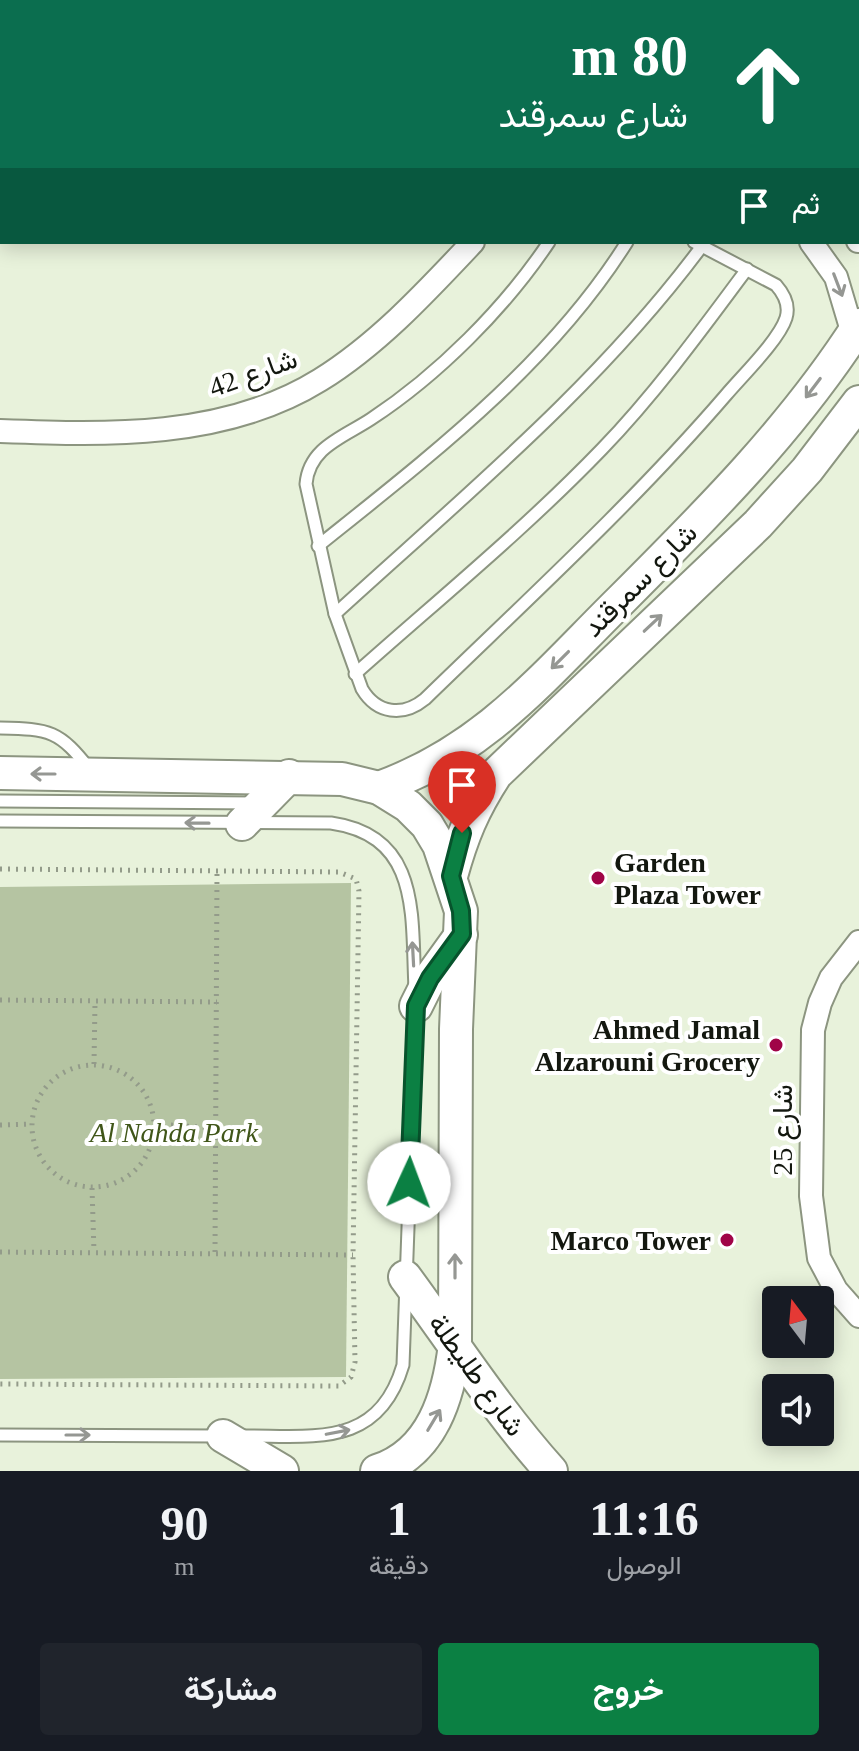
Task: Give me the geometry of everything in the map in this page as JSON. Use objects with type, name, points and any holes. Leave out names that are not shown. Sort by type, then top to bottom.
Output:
[{"type":"street","name":"شارع 42","points":[[0,431],[121,434],[224,418],[277,402],[318,381],[356,355],[394,323],[471,244]]},
{"type":"street","points":[[813,244],[836,277],[856,330]]},
{"type":"street","name":"شارع سمرقند","points":[[379,788],[446,758],[505,715],[745,474],[856,330]]},
{"type":"street","name":"شارع سمرقند","points":[[451,876],[462,833],[477,802],[496,774],[758,524],[807,470],[859,402]]},
{"type":"street","points":[[0,773],[342,779],[379,788],[408,806],[427,825],[439,845],[461,911],[462,934],[456,1029],[455,1344],[450,1382],[438,1417],[416,1447],[385,1469],[377,1471]]},
{"type":"street","points":[[252,813],[289,776]]},
{"type":"street","points":[[416,1006],[430,978],[462,934]]},
{"type":"street","name":"شارع 25","points":[[859,942],[831,978],[813,1030],[811,1196],[819,1258],[836,1290],[859,1316]]},
{"type":"street","name":"شارع طليطلة","points":[[405,1277],[512,1426],[551,1471]]},
{"type":"street","points":[[223,1436],[282,1471]]},
{"type":"lane","points":[[335,614],[591,377],[651,312],[698,244],[776,285],[783,292],[788,312],[786,321],[752,366],[656,475],[415,707],[391,711],[379,707],[368,700],[355,674],[335,614],[318,546],[306,484],[307,474],[316,455],[412,389],[501,304],[547,244]]},
{"type":"lane","points":[[318,546],[434,451],[535,357],[592,293],[626,244]]},
{"type":"lane","points":[[355,674],[602,449],[668,374],[747,269]]},
{"type":"lane","points":[[0,728],[38,729],[59,737],[69,743],[93,774]]},
{"type":"lane","points":[[0,801],[252,813],[331,823],[365,832],[392,854],[408,885],[416,1006],[403,1365],[397,1387],[385,1405],[368,1421],[327,1435],[0,1435]]},
{"type":"lane","points":[[0,821],[252,813]]},
{"type":"path","points":[[0,869],[339,872],[351,875],[359,885],[354,1370],[351,1377],[339,1386],[0,1384]]},
{"type":"path","points":[[215,1252],[217,873]]},
{"type":"path","points":[[0,1000],[217,1002]]},
{"type":"path","points":[[94,1064],[95,1002]]},
{"type":"path","points":[[94,1064],[124,1072],[136,1082],[152,1109],[155,1124],[150,1148],[137,1169],[108,1186],[92,1188],[72,1184],[55,1175],[42,1161],[34,1143],[31,1124],[35,1105],[57,1075],[75,1067],[94,1064]]},
{"type":"path","points":[[0,1125],[31,1124]]},
{"type":"path","points":[[155,1124],[214,1128]]},
{"type":"path","points":[[92,1188],[94,1252]]},
{"type":"path","points":[[0,1252],[353,1255]]},
{"type":"green space","name":"Al Nahda Park","points":[[351,883],[346,1377],[0,1379],[0,887]]},
{"type":"place","name":"Garden Plaza Tower","points":[[598,878]]},
{"type":"place","name":"Ahmed Jamal Alzarouni Grocery","points":[[776,1045]]},
{"type":"place","name":"Marco Tower","points":[[727,1240]]},
{"type":"route","points":[[409,1183],[416,1006],[430,978],[462,934],[461,911],[451,876],[462,833]]}]
